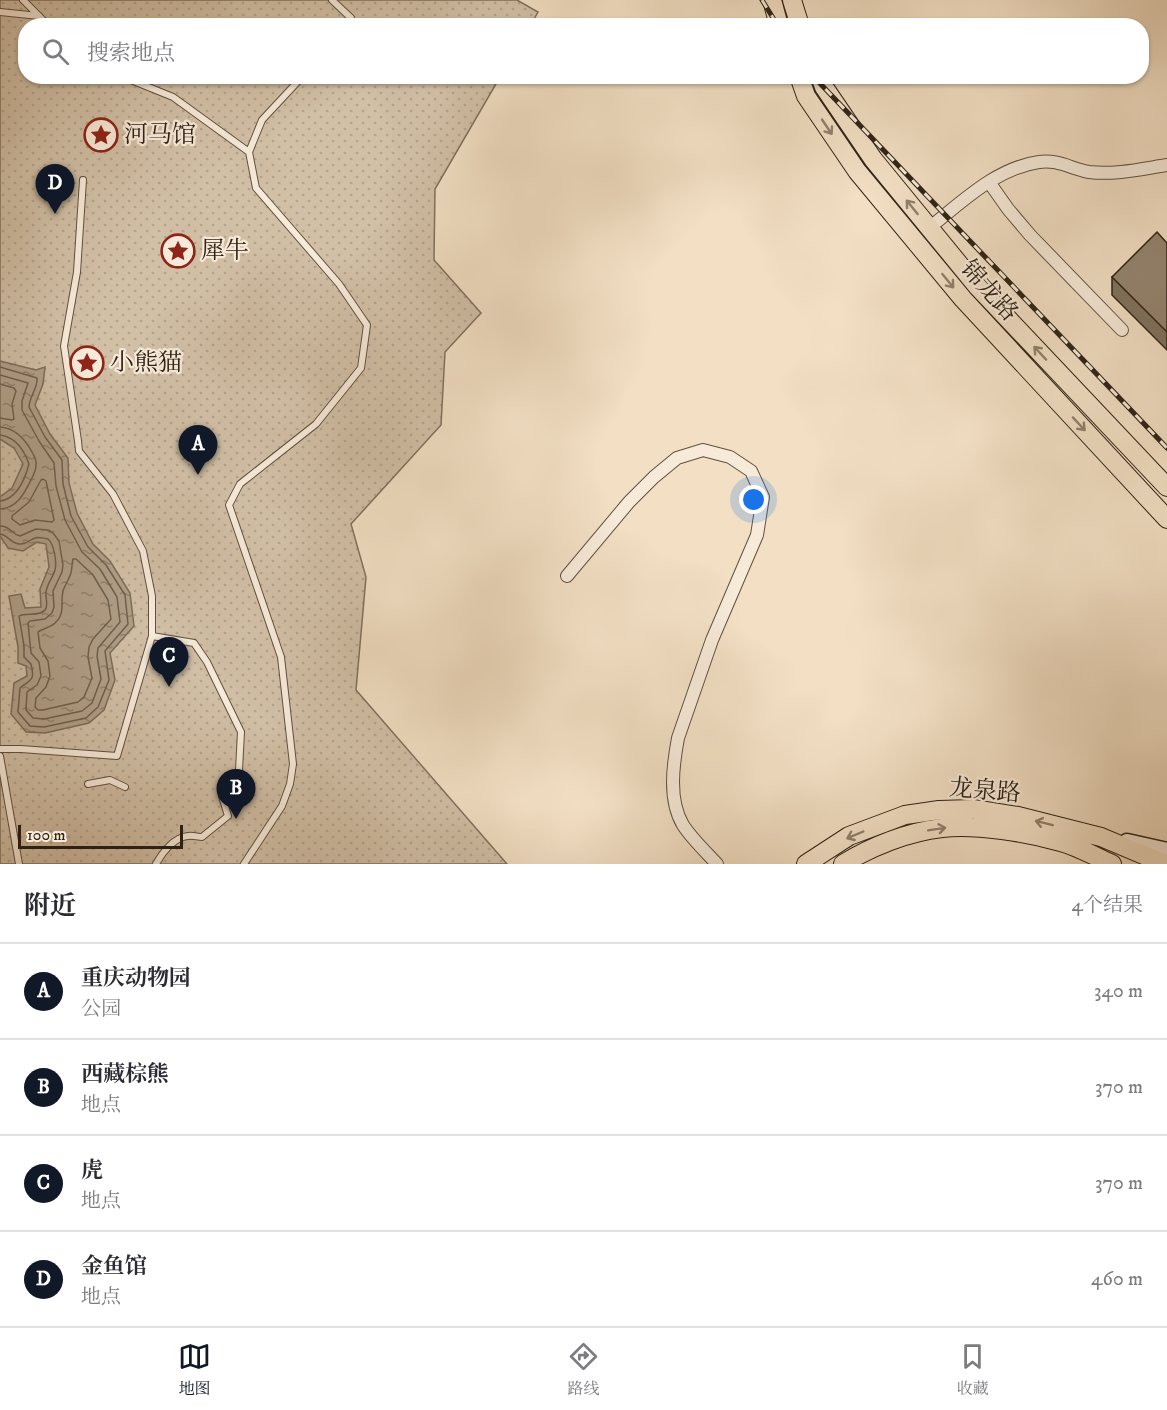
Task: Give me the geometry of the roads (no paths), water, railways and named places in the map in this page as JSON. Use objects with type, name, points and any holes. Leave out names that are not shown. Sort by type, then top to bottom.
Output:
[{"type":"main road","points":[[772,0],[777,18]]},
{"type":"main road","name":"锦龙路","points":[[802,84],[806,96],[857,171],[963,299],[1167,519]]},
{"type":"main road","name":"锦龙路","points":[[823,84],[873,159],[977,286],[1167,487]]},
{"type":"main road","name":"龙泉路","points":[[806,864],[849,836],[905,815],[939,810],[973,809],[1018,816],[1101,837],[1165,864]]},
{"type":"main road","name":"龙泉路","points":[[843,864],[858,854],[911,833],[944,828],[973,828],[1018,833],[1063,843],[1112,864]]},
{"type":"street","points":[[765,0],[775,18]]},
{"type":"street","points":[[929,228],[989,182],[1014,168],[1041,161],[1086,171],[1108,173],[1167,165]]},
{"type":"street","points":[[989,182],[1030,235],[1122,330]]},
{"type":"street","points":[[567,576],[629,502],[677,458],[703,450],[730,457],[751,471],[763,497],[757,535],[712,640],[678,738],[675,754],[674,793],[677,813],[683,825],[717,864]]},
{"type":"street","points":[[1101,837],[1167,851]]},
{"type":"street","points":[[1063,843],[1100,864]]},
{"type":"lane","points":[[23,0],[39,16]]},
{"type":"lane","points":[[332,0],[351,18]]},
{"type":"lane","points":[[0,12],[39,16]]},
{"type":"lane","points":[[141,84],[173,97],[249,152]]},
{"type":"lane","points":[[244,864],[282,806],[290,784],[293,764],[281,657],[229,505],[240,484],[316,424],[361,368],[367,325],[339,284],[256,188],[249,152],[262,120],[296,84]]},
{"type":"lane","points":[[0,749],[117,756],[152,636],[152,596],[143,551],[113,494],[80,451],[63,346],[77,272],[83,180]]},
{"type":"lane","points":[[152,636],[194,643],[207,662],[241,732],[239,770],[222,796],[228,816],[202,837],[186,836],[172,843],[156,864]]},
{"type":"lane","points":[[0,756],[19,864]]},
{"type":"lane","points":[[88,784],[110,780],[125,787]]},
{"type":"water","points":[[0,361],[36,370],[45,367],[43,384],[35,405],[50,434],[68,458],[69,483],[77,513],[93,544],[110,561],[130,593],[134,626],[110,653],[115,680],[104,710],[89,723],[45,733],[26,732],[11,714],[14,683],[27,676],[26,666],[18,663],[18,647],[9,596],[21,594],[25,608],[41,607],[40,589],[49,567],[46,544],[37,542],[23,551],[8,548],[0,536],[0,497],[12,488],[23,464],[14,448],[0,439]]},
{"type":"railway","points":[[762,0],[773,18]]},
{"type":"railway","points":[[821,84],[1167,448]]},
{"type":"place","name":"河马馆","points":[[101,135]]},
{"type":"place","name":"金鱼馆","points":[[55,214]]},
{"type":"place","name":"犀牛","points":[[178,251]]},
{"type":"place","name":"小熊猫","points":[[87,363]]},
{"type":"place","name":"重庆动物园","points":[[198,475]]},
{"type":"place","name":"虎","points":[[169,687]]},
{"type":"place","name":"西藏棕熊","points":[[236,819]]}]
